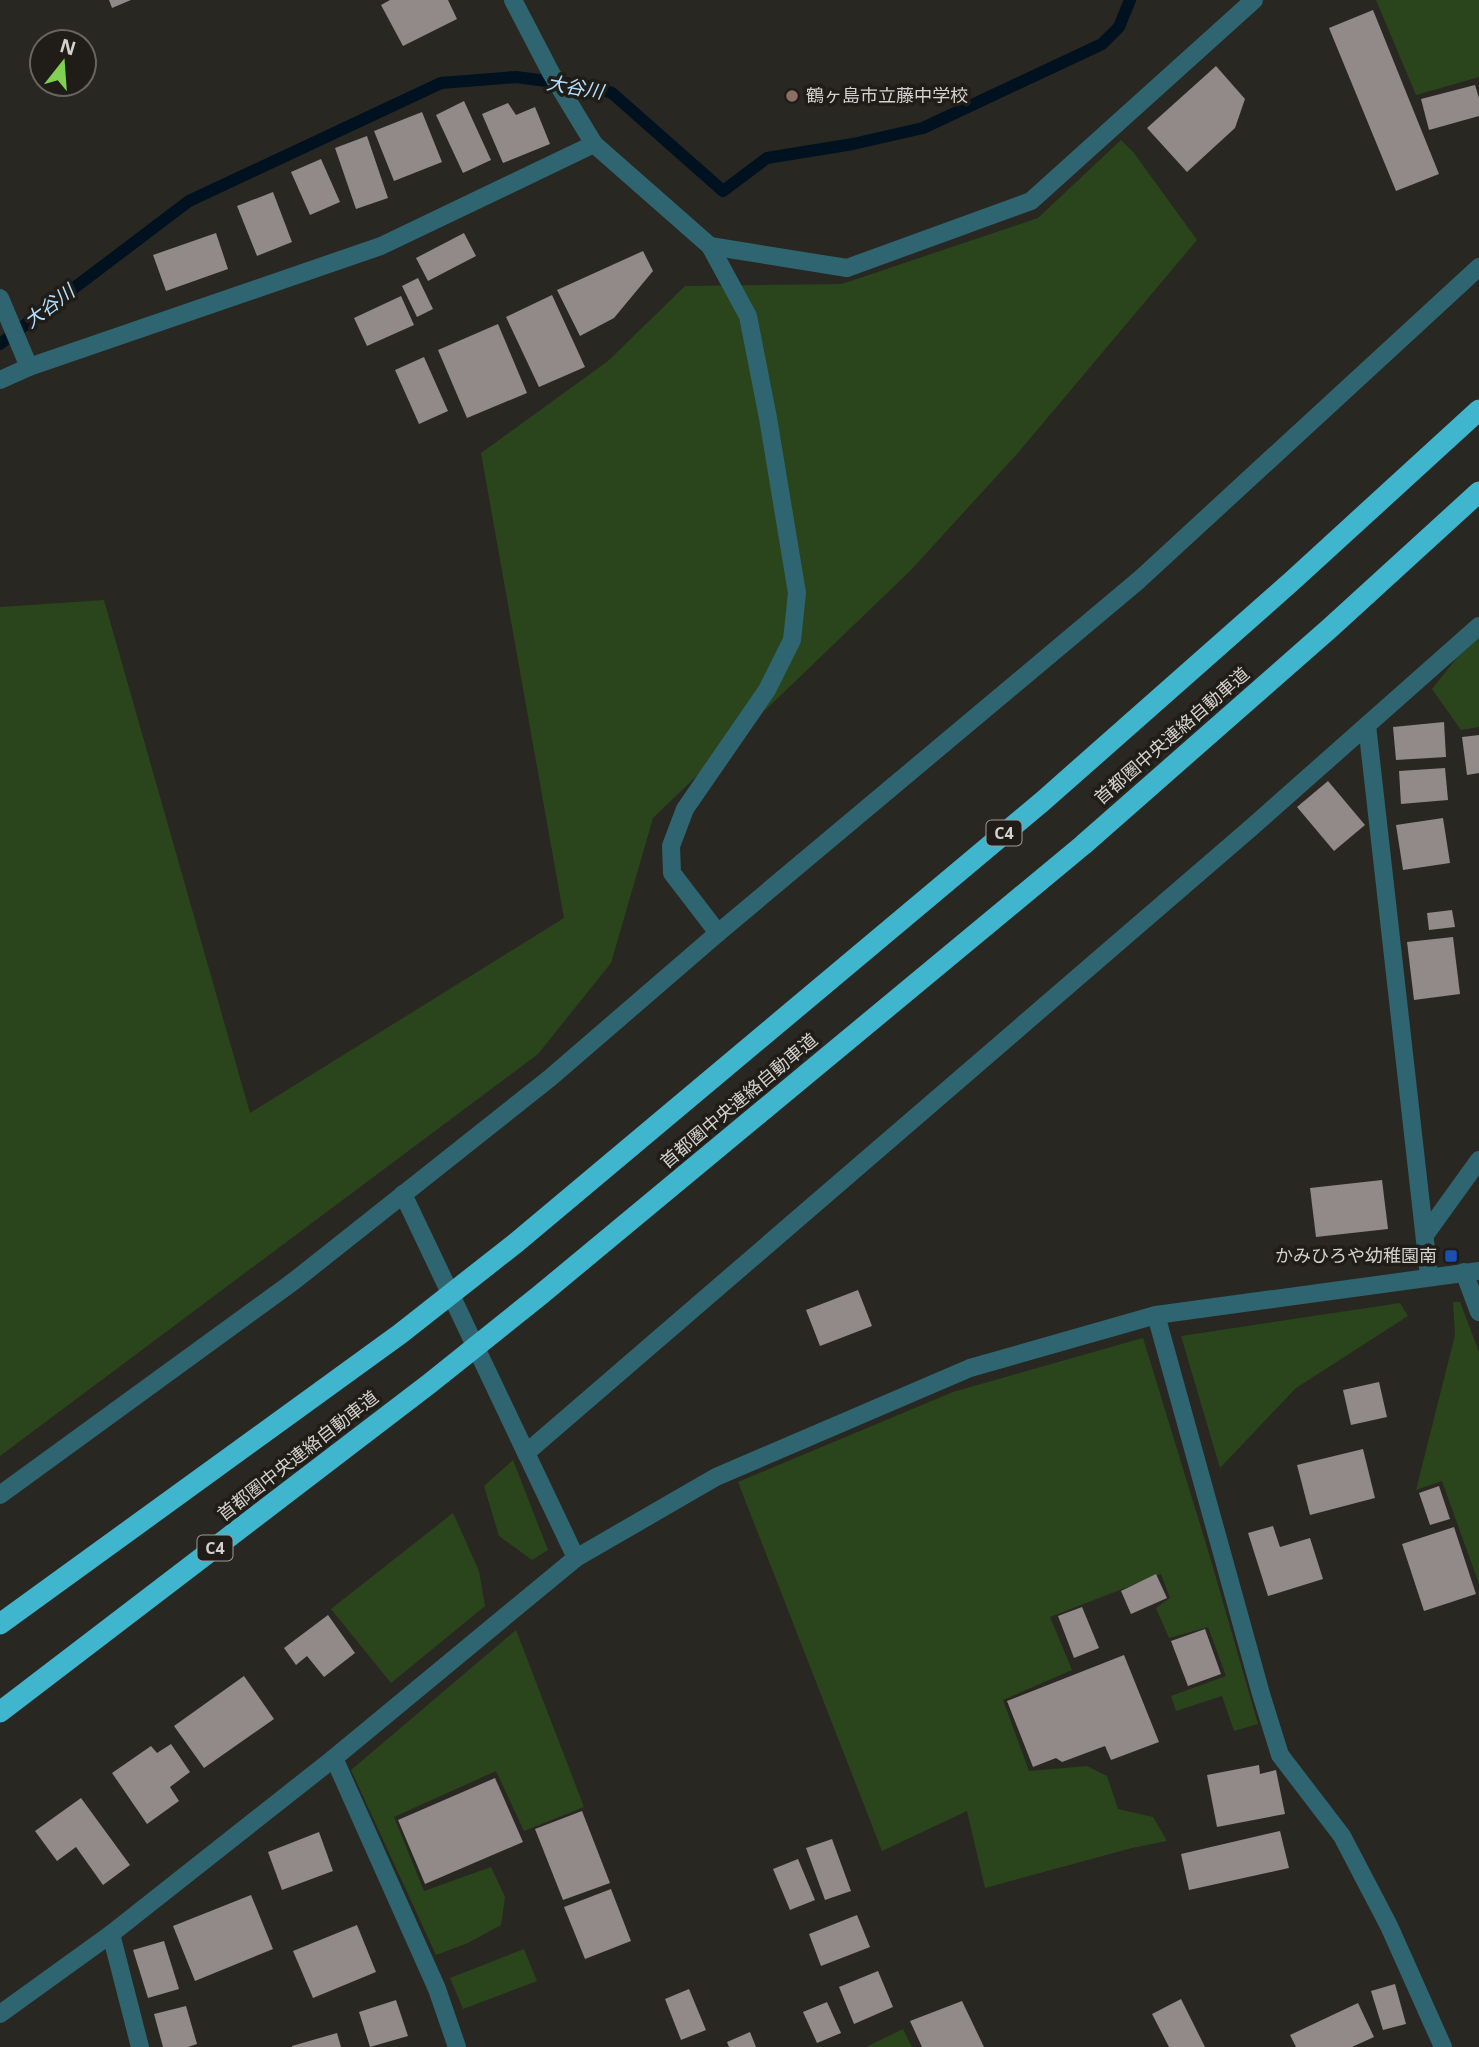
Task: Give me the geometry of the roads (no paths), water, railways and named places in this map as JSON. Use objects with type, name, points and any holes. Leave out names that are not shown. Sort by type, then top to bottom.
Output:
[{"type":"highway","name":"首都圏中央連絡自動車道","points":[[0,1624],[400,1335],[517,1242],[1043,801],[1292,581],[1479,410]]},
{"type":"highway","name":"首都圏中央連絡自動車道","points":[[0,1712],[429,1384],[539,1296],[1083,845],[1330,628],[1479,492]]},
{"type":"street","points":[[513,0],[551,73],[594,144],[710,246],[748,316],[797,593],[792,640],[767,690],[685,809],[671,846],[672,873],[718,933]]},
{"type":"street","points":[[710,246],[847,268],[1031,201],[1255,0]]},
{"type":"street","points":[[0,380],[29,367],[381,246],[594,144]]},
{"type":"street","points":[[0,1495],[294,1281],[550,1078],[718,933],[1139,580],[1479,267]]},
{"type":"street","points":[[0,298],[29,367]]},
{"type":"street","points":[[526,1453],[1479,626]]},
{"type":"street","points":[[1367,725],[1429,1276]]},
{"type":"street","points":[[1425,1235],[1479,1160]]},
{"type":"street","points":[[403,1194],[576,1558]]},
{"type":"street","points":[[0,2014],[111,1934],[334,1758],[576,1558],[716,1477],[970,1368],[1156,1315],[1472,1272],[1479,1312]]},
{"type":"street","points":[[1156,1315],[1280,1755],[1342,1836],[1389,1926],[1443,2047]]},
{"type":"street","points":[[334,1758],[437,1989],[457,2047]]},
{"type":"street","points":[[111,1934],[140,2047]]},
{"type":"waterway","name":"大谷川","points":[[0,344],[189,201],[441,83],[516,77],[593,87],[612,93],[723,191],[767,158],[853,144],[923,128],[1051,68],[1102,44],[1119,27],[1130,0]]},
{"type":"place","name":"鶴ヶ島市立藤中学校","points":[[792,96]]},
{"type":"place","name":"かみひろや幼稚園南","points":[[1451,1256]]}]
